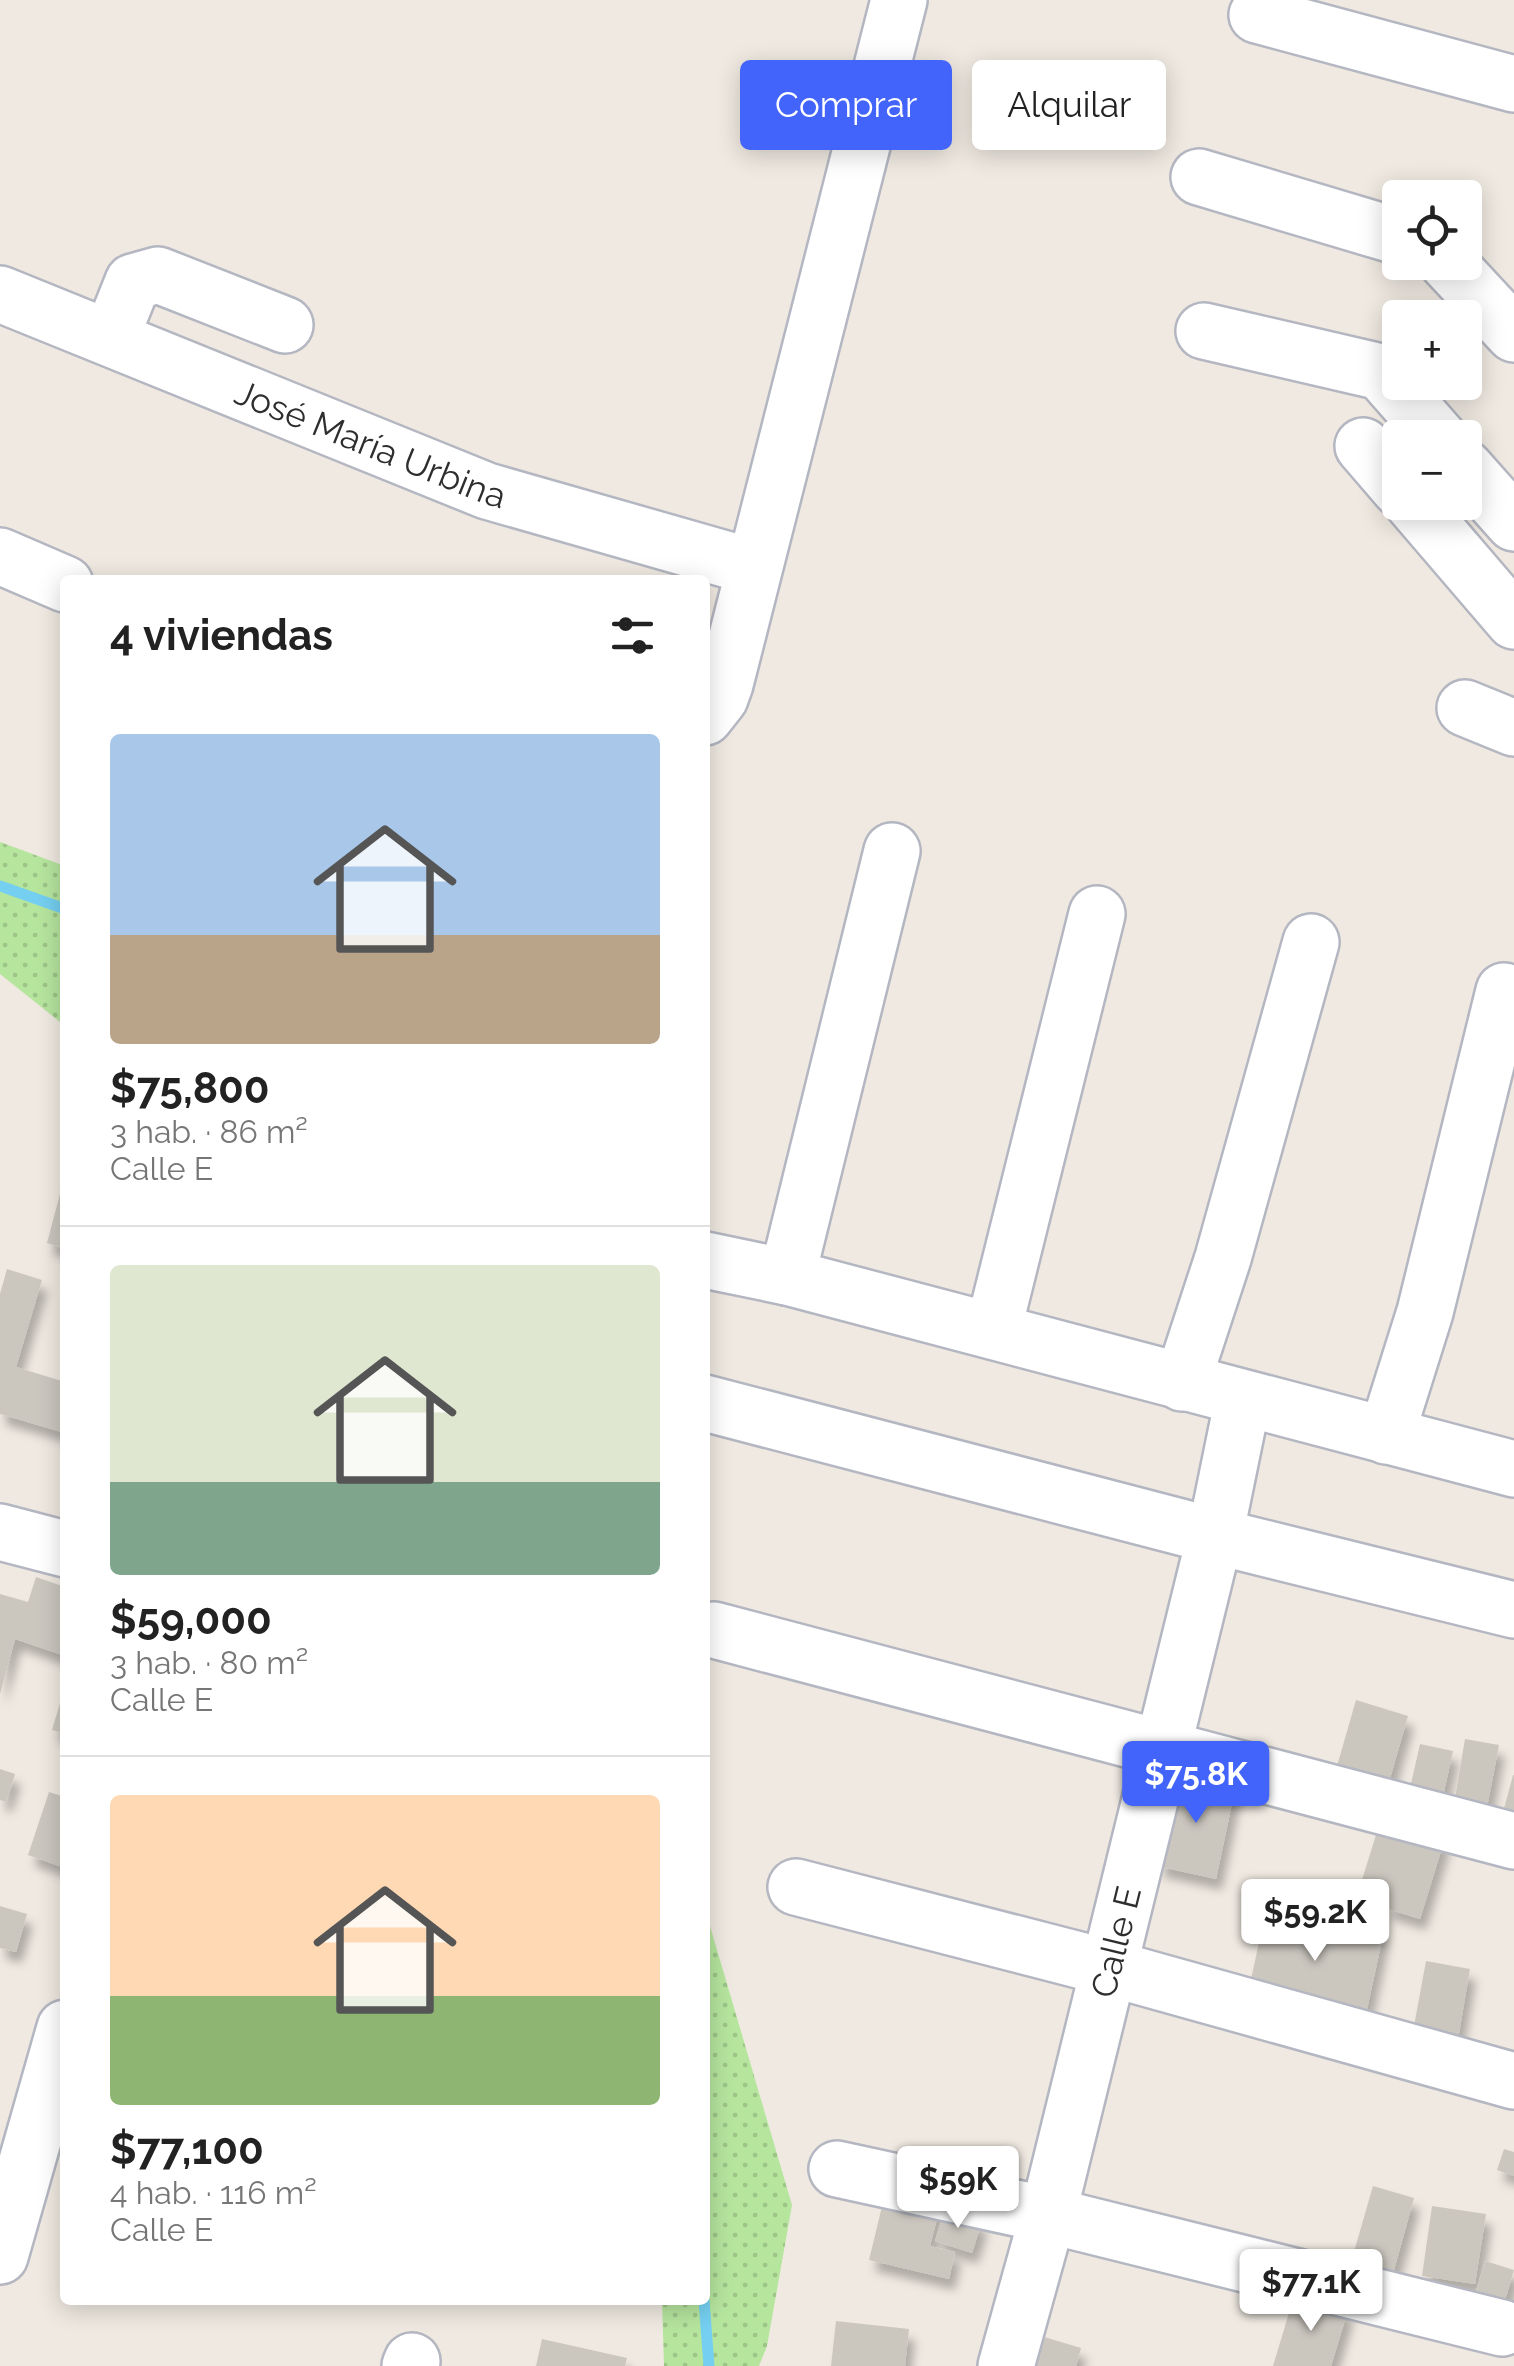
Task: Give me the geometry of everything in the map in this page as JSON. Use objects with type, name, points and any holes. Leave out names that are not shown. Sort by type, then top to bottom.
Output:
[{"type":"street","points":[[710,711],[725,684],[899,0]]},
{"type":"street","points":[[1258,15],[1514,84]]},
{"type":"street","points":[[1199,177],[1382,232]]},
{"type":"street","points":[[111,337],[133,282],[158,275],[284,326]]},
{"type":"street","points":[[1464,280],[1514,334]]},
{"type":"street","name":"José María Urbina","points":[[0,294],[487,491],[752,567]]},
{"type":"street","points":[[1204,332],[1381,372],[1422,420]]},
{"type":"street","points":[[1363,446],[1382,468]]},
{"type":"street","points":[[1482,487],[1514,523]]},
{"type":"street","points":[[1427,520],[1514,621]]},
{"type":"street","points":[[0,556],[60,582]]},
{"type":"street","points":[[787,1277],[892,850]]},
{"type":"street","points":[[993,1330],[1096,914]]},
{"type":"street","points":[[1182,1383],[1223,1258],[1311,942]]},
{"type":"street","points":[[1386,1436],[1425,1312],[1504,990]]},
{"type":"street","points":[[710,1261],[993,1330],[1514,1469]]},
{"type":"street","name":"Calle E","points":[[1006,2366],[1048,2215],[1215,1536],[1244,1399]]},
{"type":"street","points":[[710,1405],[1514,1610]]},
{"type":"street","points":[[0,1532],[60,1548]]},
{"type":"street","points":[[714,1630],[1514,1841]]},
{"type":"street","points":[[796,1887],[1106,1967],[1514,2081]]},
{"type":"street","points":[[0,2256],[60,2046]]},
{"type":"street","points":[[837,2169],[1048,2215],[1502,2328]]},
{"type":"green space","points":[[0,842],[60,864],[60,1022],[0,974]]},
{"type":"green space","points":[[710,1926],[792,2205],[767,2346],[759,2366],[664,2366],[662,2305],[710,2305]]},
{"type":"building","points":[[60,1194],[60,1247],[47,1243]]},
{"type":"building","points":[[7,1269],[42,1280],[16,1367],[60,1380],[60,1432],[0,1414],[0,1294]]},
{"type":"building","points":[[36,1577],[60,1585],[60,1654],[15,1639],[0,1694],[0,1594],[28,1602]]},
{"type":"building","points":[[1356,1700],[1408,1716],[1387,1789],[1335,1773]]},
{"type":"building","points":[[60,1703],[60,1732],[52,1730]]},
{"type":"building","points":[[1465,1739],[1499,1745],[1485,1818],[1455,1798]]},
{"type":"building","points":[[1420,1744],[1453,1751],[1441,1805],[1408,1797]]},
{"type":"building","points":[[0,1769],[15,1774],[6,1802],[0,1800]]},
{"type":"building","points":[[1177,1772],[1236,1785],[1216,1879],[1157,1866]]},
{"type":"building","points":[[1514,1775],[1514,1815],[1503,1812]]},
{"type":"building","points":[[49,1792],[60,1795],[60,1866],[28,1855]]},
{"type":"building","points":[[1381,1819],[1445,1838],[1420,1919],[1385,1908],[1390,1892],[1361,1883]]},
{"type":"building","points":[[1267,1905],[1384,1931],[1364,2023],[1247,1998]]},
{"type":"building","points":[[0,1906],[27,1914],[16,1952],[0,1948]]},
{"type":"building","points":[[1426,1961],[1470,1969],[1457,2045],[1412,2037]]},
{"type":"building","points":[[1504,2149],[1514,2152],[1514,2176],[1497,2170]]},
{"type":"building","points":[[1373,2186],[1414,2198],[1389,2288],[1347,2276]]},
{"type":"building","points":[[886,2190],[941,2203],[930,2246],[955,2252],[949,2279],[869,2260]]},
{"type":"building","points":[[1432,2206],[1486,2214],[1475,2284],[1422,2276]]},
{"type":"building","points":[[945,2209],[982,2221],[972,2253],[935,2241]]},
{"type":"building","points":[[1485,2261],[1514,2270],[1500,2317],[1471,2308]]},
{"type":"building","points":[[1295,2293],[1348,2310],[1331,2366],[1273,2366]]},
{"type":"building","points":[[836,2321],[909,2329],[905,2366],[831,2366]]},
{"type":"building","points":[[1034,2334],[1081,2348],[1076,2366],[1025,2366]]},
{"type":"building","points":[[542,2339],[627,2358],[625,2366],[536,2366]]},
{"type":"waterway","points":[[0,886],[60,907]]},
{"type":"waterway","points":[[704,2305],[709,2366]]}]
